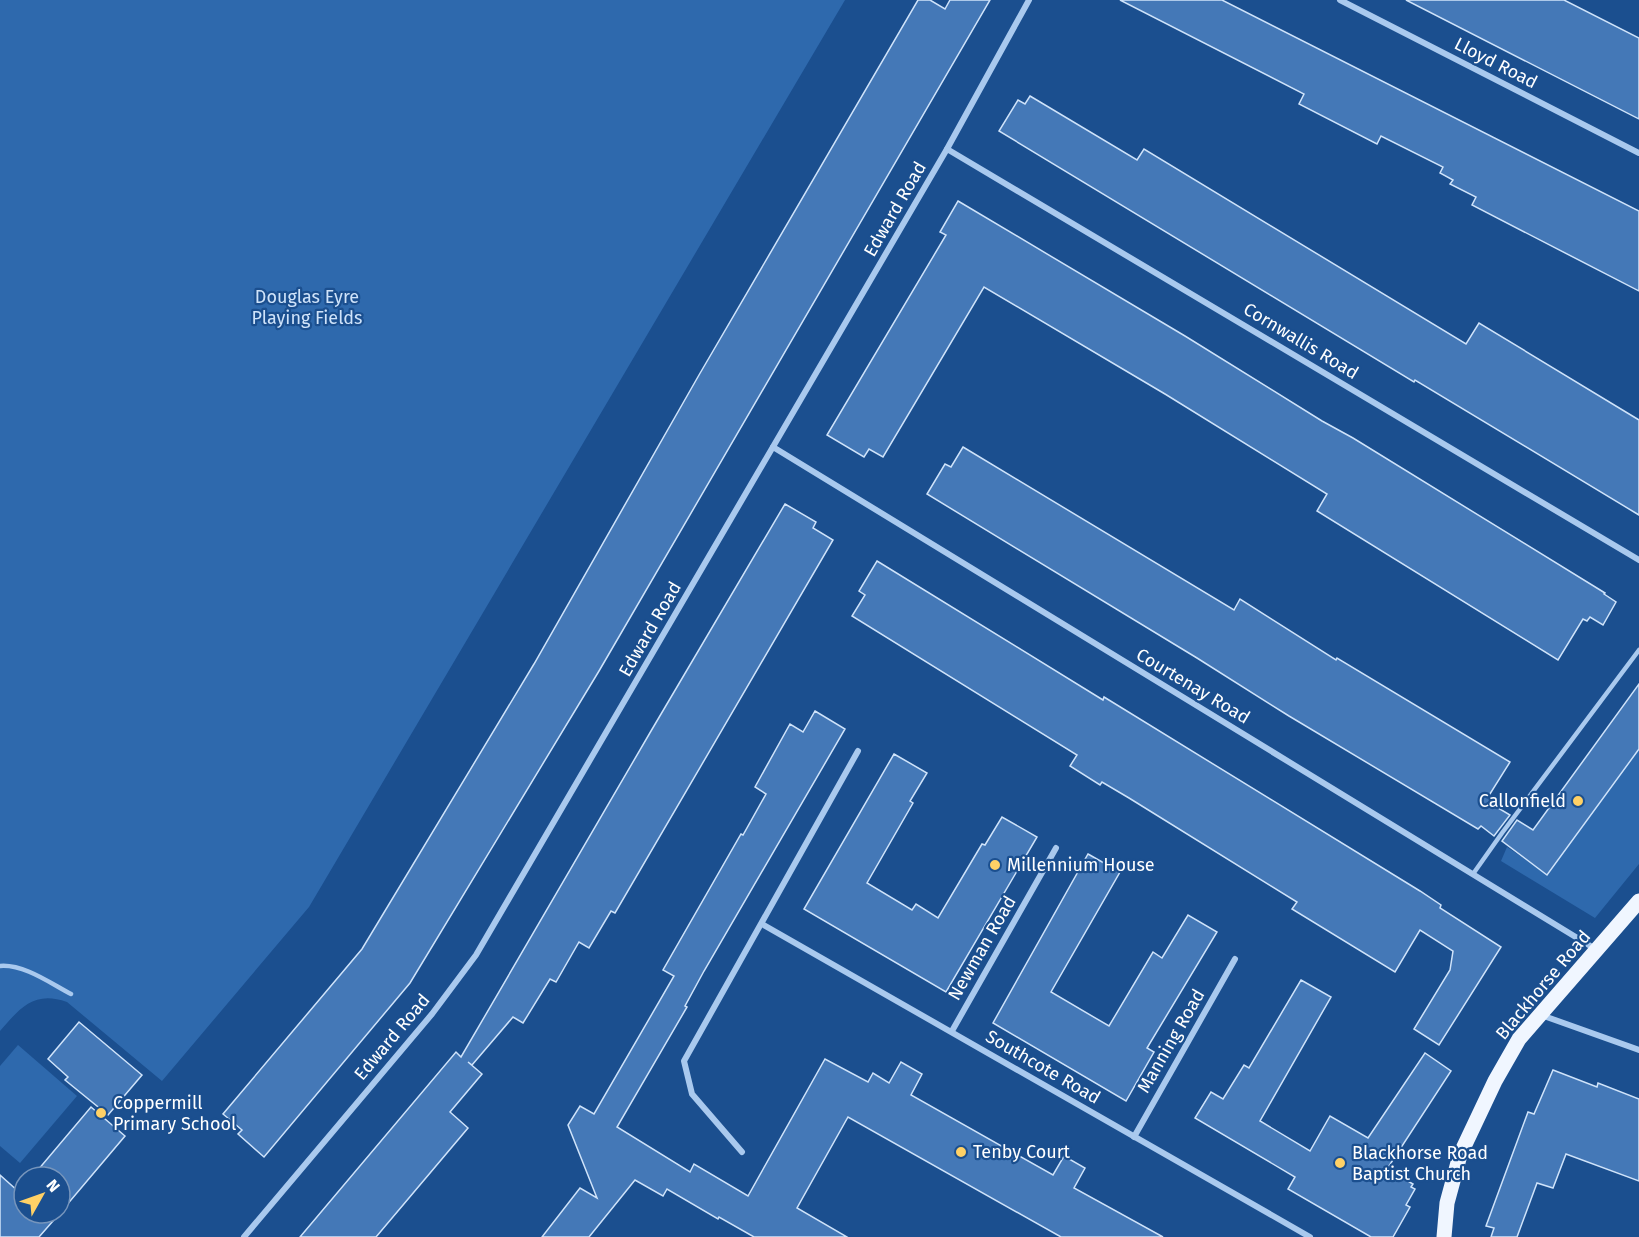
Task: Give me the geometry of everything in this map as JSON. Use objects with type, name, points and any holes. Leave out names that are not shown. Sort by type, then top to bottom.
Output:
[{"type":"main road","name":"Blackhorse Road","points":[[1444,1237],[1447,1203],[1460,1155],[1519,1039],[1639,901]]},
{"type":"street","name":"Edward Road","points":[[244,1237],[432,1014],[476,956],[947,149],[1029,0]]},
{"type":"street","name":"Lloyd Road","points":[[1340,0],[1639,153]]},
{"type":"street","name":"Cornwallis Road","points":[[947,149],[1639,560]]},
{"type":"street","name":"Courtenay Road","points":[[773,447],[1597,950]]},
{"type":"street","points":[[742,1152],[692,1094],[684,1061],[858,751]]},
{"type":"street","name":"Newman Road","points":[[952,1031],[1056,848]]},
{"type":"street","name":"Southcote Road","points":[[762,924],[1310,1237]]},
{"type":"street","name":"Manning Road","points":[[1134,1137],[1235,959]]},
{"type":"street","points":[[1541,1015],[1639,1050]]},
{"type":"lane","points":[[1473,874],[1639,650]]},
{"type":"lane","points":[[0,966],[32,974],[70,994]]},
{"type":"green space","name":"Douglas Eyre Playing Fields","points":[[0,0],[845,0],[309,907],[162,1081],[67,1002],[45,998],[29,1003],[0,1031]]},
{"type":"green space","points":[[1639,749],[1639,864],[1595,918],[1501,861],[1507,847],[1547,874]]},
{"type":"green space","points":[[18,1045],[77,1096],[20,1163],[0,1146],[0,1066]]},
{"type":"building","points":[[918,0],[930,0],[945,9],[950,0],[990,0],[599,671],[410,983],[264,1157],[238,1134],[242,1130],[223,1114],[362,949],[534,664],[699,375]]},
{"type":"building","points":[[1120,0],[1222,0],[1639,211],[1639,291],[1472,205],[1476,197],[1450,184],[1453,180],[1440,173],[1443,167],[1381,136],[1377,144],[1299,104],[1304,94]]},
{"type":"building","points":[[1406,0],[1564,0],[1639,38],[1639,119]]},
{"type":"building","points":[[1030,96],[1137,160],[1144,149],[1466,344],[1479,323],[1639,420],[1639,515],[999,131],[1018,100],[1025,104]]},
{"type":"building","points":[[958,201],[1185,336],[1605,593],[1616,602],[1603,625],[1590,617],[1587,621],[1583,619],[1558,660],[1317,511],[1327,494],[1165,394],[984,287],[883,457],[869,449],[864,457],[827,435],[946,235],[940,232]]},
{"type":"building","points":[[963,447],[1234,610],[1240,599],[1336,660],[1337,658],[1510,762],[1488,797],[1495,801],[1493,805],[1510,815],[1494,836],[1481,826],[1478,829],[927,494],[945,464],[951,467]]},
{"type":"building","points":[[785,504],[816,522],[813,528],[833,540],[615,913],[611,911],[589,948],[579,942],[556,982],[550,979],[523,1023],[513,1017],[472,1065],[468,1062],[482,1074],[450,1112],[468,1128],[376,1237],[300,1237],[456,1052],[461,1057]]},
{"type":"building","points":[[877,561],[1420,891],[1441,905],[1440,908],[1501,947],[1439,1045],[1414,1029],[1450,970],[1453,951],[1420,930],[1395,972],[1292,909],[1297,902],[1129,798],[1102,782],[1100,785],[1070,766],[1077,755],[852,616],[865,595],[859,591]]},
{"type":"building","name":"Callonfield","points":[[1639,684],[1639,749],[1547,875],[1502,841],[1517,820],[1533,830]]},
{"type":"building","points":[[815,711],[845,729],[704,971],[685,1006],[687,1007],[617,1127],[690,1172],[694,1164],[748,1196],[825,1059],[868,1082],[873,1073],[889,1083],[901,1062],[922,1074],[911,1095],[1053,1175],[1064,1156],[1085,1168],[1074,1188],[1163,1237],[1061,1237],[848,1117],[797,1208],[847,1237],[754,1237],[667,1189],[663,1196],[635,1180],[589,1237],[542,1237],[580,1188],[597,1198],[568,1125],[580,1106],[594,1114],[674,976],[663,970],[766,794],[755,787],[790,724],[803,732]]},
{"type":"building","name":"Millennium House","points":[[894,754],[927,773],[910,801],[913,803],[867,883],[912,910],[916,904],[938,918],[982,844],[985,845],[1002,817],[1037,837],[946,992],[804,909]]},
{"type":"building","points":[[1088,854],[1120,872],[1051,992],[1109,1026],[1153,952],[1162,958],[1188,915],[1217,932],[1147,1048],[1154,1052],[1126,1101],[993,1023]]},
{"type":"building","points":[[1301,980],[1331,997],[1260,1121],[1310,1151],[1330,1116],[1368,1138],[1425,1053],[1451,1071],[1387,1169],[1413,1184],[1411,1187],[1415,1189],[1406,1205],[1410,1207],[1393,1237],[1371,1237],[1288,1189],[1295,1177],[1195,1118],[1211,1092],[1223,1099],[1244,1065],[1249,1068]]},
{"type":"building","points":[[79,1022],[142,1075],[108,1115],[65,1080],[68,1077],[48,1059]]},
{"type":"building","points":[[1553,1070],[1597,1087],[1598,1083],[1639,1099],[1639,1181],[1566,1154],[1553,1188],[1537,1183],[1517,1237],[1491,1237],[1494,1228],[1486,1226],[1528,1112],[1534,1114]]},
{"type":"building","points":[[91,1107],[125,1136],[72,1199],[72,1165],[42,1165]]},
{"type":"building","points":[[0,1175],[12,1186],[12,1225],[50,1225],[39,1237],[0,1237]]},
{"type":"place","name":"Callonfield","points":[[1578,801]]},
{"type":"place","name":"Millennium House","points":[[995,865]]},
{"type":"place","name":"Coppermill Primary School","points":[[101,1113]]},
{"type":"place","name":"Tenby Court","points":[[961,1152]]},
{"type":"place","name":"Blackhorse Road Baptist Church","points":[[1340,1163]]}]
